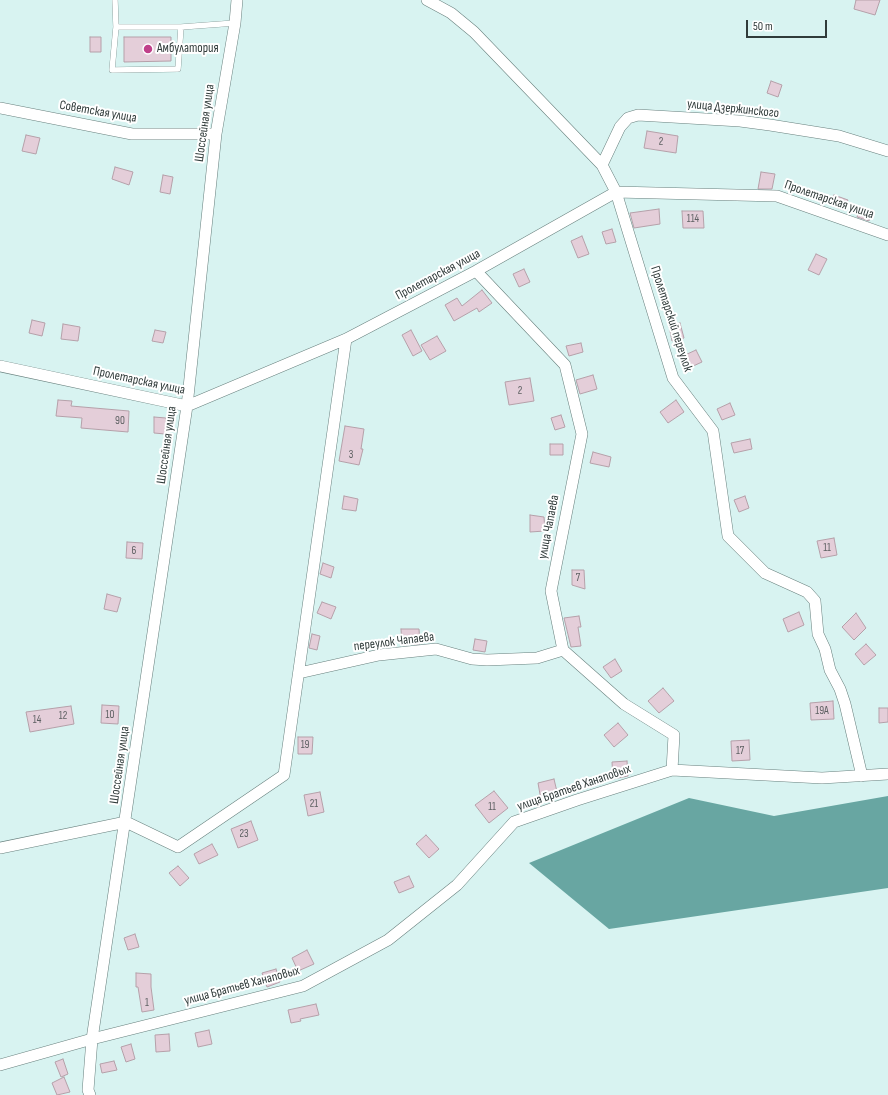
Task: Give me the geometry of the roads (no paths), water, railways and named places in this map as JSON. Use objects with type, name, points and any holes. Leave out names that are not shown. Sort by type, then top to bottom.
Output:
[{"type":"street","name":"Шоссейная улица","points":[[90,1095],[88,1090],[92,1040],[126,822],[187,406],[216,134],[235,23],[236,0]]},
{"type":"street","name":"Пролетарский переулок","points":[[427,0],[451,13],[474,32],[602,165],[616,192],[673,378],[713,431],[728,536],[765,573],[807,592],[815,601],[818,634],[825,649],[830,670],[840,688],[845,704],[862,776]]},
{"type":"street","name":"Советская улица","points":[[0,108],[132,134],[216,134]]},
{"type":"street","name":"улица Дзержинского","points":[[602,165],[620,127],[628,118],[638,115],[740,121],[770,125],[839,136],[888,151]]},
{"type":"street","name":"Пролетарская улица","points":[[0,366],[187,406],[346,339],[476,271],[616,192],[777,196],[888,235]]},
{"type":"street","name":"улица Чапаева","points":[[476,271],[565,365],[582,434],[551,591],[563,650]]},
{"type":"street","name":"Шоссейная улица","points":[[126,822],[178,847],[284,774],[346,339]]},
{"type":"street","name":"переулок Чапаева","points":[[299,673],[380,655],[436,649],[472,658],[487,660],[537,658],[563,650]]},
{"type":"street","points":[[563,650],[624,704],[674,735],[672,770]]},
{"type":"street","name":"улица Братьев Ханаповых","points":[[0,1065],[303,986],[388,940],[457,885],[514,822],[578,800],[672,770],[822,778],[888,774]]},
{"type":"street","points":[[1,846],[126,822]]},
{"type":"lane","points":[[115,0],[116,27],[112,70],[178,69],[181,27]]},
{"type":"lane","points":[[116,27],[181,27],[235,23]]},
{"type":"water","points":[[888,796],[888,888],[609,929],[529,863],[689,798],[774,816]]},
{"type":"place","name":"Амбулатория","points":[[148,49]]}]
